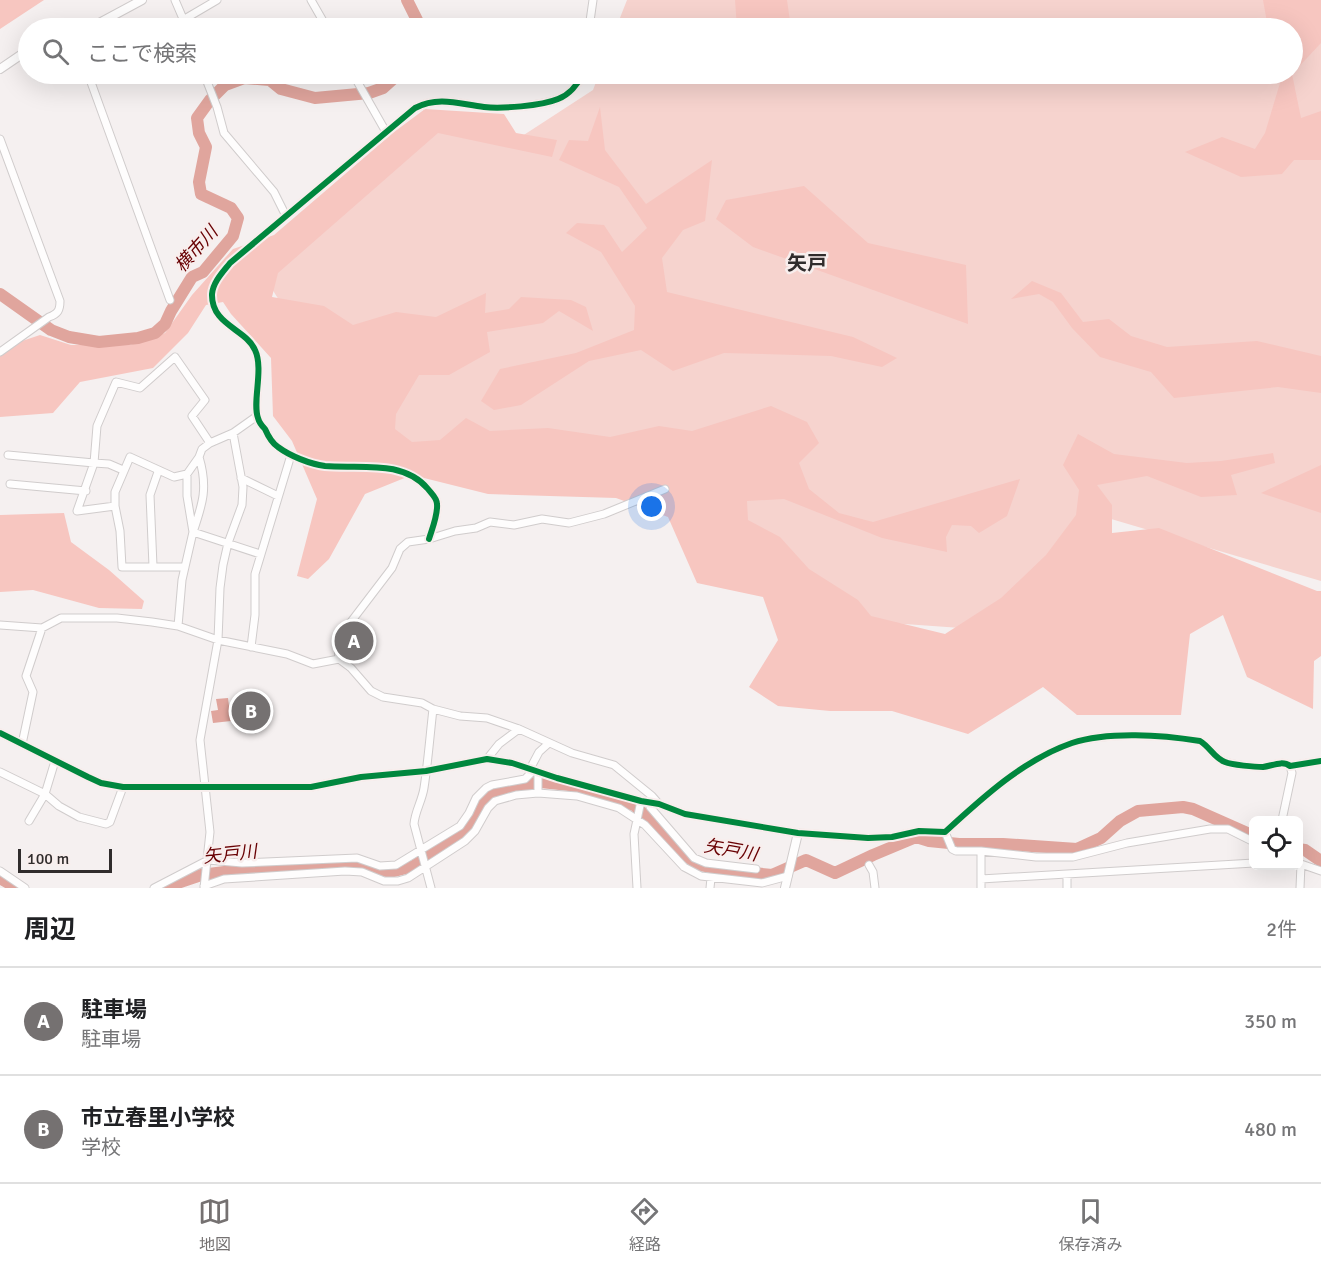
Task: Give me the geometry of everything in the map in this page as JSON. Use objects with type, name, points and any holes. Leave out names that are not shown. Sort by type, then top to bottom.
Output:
[{"type":"street","points":[[109,18],[142,0]]},
{"type":"street","points":[[175,0],[182,18]]},
{"type":"street","points":[[186,18],[217,0]]},
{"type":"street","points":[[311,0],[321,18]]},
{"type":"street","points":[[590,18],[592,0]]},
{"type":"street","points":[[0,69],[18,57]]},
{"type":"street","points":[[92,84],[170,300]]},
{"type":"street","points":[[208,84],[224,133],[270,186],[286,216]]},
{"type":"street","points":[[359,84],[386,132]]},
{"type":"street","points":[[429,539],[438,506],[436,498],[425,485],[409,475],[383,467],[323,466],[291,455],[278,447],[270,438],[257,416],[258,363],[255,349],[222,318],[215,307],[212,293],[218,277],[231,263],[415,108],[433,101],[446,100],[496,108],[558,99],[577,84]]},
{"type":"street","points":[[0,139],[60,301],[60,310],[55,315],[0,352]]},
{"type":"street","points":[[115,506],[77,511],[94,463],[97,426],[116,382],[140,388],[175,357],[205,400],[192,416],[210,443]]},
{"type":"street","points":[[193,532],[187,496],[187,474],[200,456],[202,449],[233,433],[257,416]]},
{"type":"street","points":[[204,887],[210,832],[200,740],[218,640],[220,588],[228,543],[242,505],[243,487],[233,433]]},
{"type":"street","points":[[8,455],[109,464],[123,470]]},
{"type":"street","points":[[251,646],[255,615],[255,574],[291,455]]},
{"type":"street","points":[[178,626],[184,567],[205,489],[200,456]]},
{"type":"street","points":[[184,567],[122,567],[115,492],[129,457],[158,472],[174,477],[187,474]]},
{"type":"street","points":[[153,566],[150,495],[158,472]]},
{"type":"street","points":[[241,478],[278,496]]},
{"type":"street","points":[[9,484],[86,490]]},
{"type":"street","points":[[339,659],[338,645],[347,627],[392,568],[399,549],[408,542],[476,528],[490,522],[514,525],[542,519],[569,523],[604,514],[665,489]]},
{"type":"street","points":[[193,532],[260,554]]},
{"type":"street","points":[[0,625],[42,628],[61,618],[117,618],[178,626],[218,640],[287,654],[314,664],[339,659],[351,668],[371,691],[383,697],[422,703],[433,709],[460,716],[487,718],[519,729],[572,753],[614,765],[652,796],[655,804]]},
{"type":"street","points":[[22,744],[33,692],[26,676],[42,628]]},
{"type":"street","points":[[431,888],[414,824],[415,814],[422,801],[433,709]]},
{"type":"street","points":[[487,759],[499,744],[519,729]]},
{"type":"street","points":[[0,733],[101,783],[123,787],[311,787],[361,777],[426,771],[487,759],[498,760],[686,814],[798,833],[868,838],[892,837],[919,831],[945,832],[1023,767],[1049,753],[1104,737],[1137,736],[1200,741],[1226,763],[1262,767],[1319,762],[1321,755]]},
{"type":"street","points":[[538,793],[534,771],[539,752],[549,743]]},
{"type":"street","points":[[29,821],[45,794],[55,761]]},
{"type":"street","points":[[1283,816],[1292,773],[1290,766]]},
{"type":"street","points":[[0,771],[45,794],[59,806],[79,817],[106,825],[110,822],[123,787]]},
{"type":"street","points":[[154,888],[208,863],[357,858],[380,866],[396,865],[460,826],[476,798],[486,788],[525,779],[534,771]]},
{"type":"street","points":[[204,887],[224,879],[345,871],[362,872],[384,882],[398,881],[425,868],[465,841],[475,831],[488,808],[495,801],[516,795],[538,793],[567,795],[619,808],[645,825],[684,867],[692,872],[711,878],[762,883],[788,876]]},
{"type":"street","points":[[637,888],[634,834],[641,801]]},
{"type":"street","points":[[655,804],[650,807],[694,858],[706,863],[756,869]]},
{"type":"street","points":[[945,832],[952,849],[956,851],[981,851],[1036,857],[1073,857],[1127,843],[1210,829],[1228,829],[1249,840]]},
{"type":"street","points":[[785,888],[798,833]]},
{"type":"street","points":[[981,851],[981,888]]},
{"type":"street","points":[[981,879],[1249,863]]},
{"type":"street","points":[[1303,864],[1321,871]]},
{"type":"street","points":[[869,865],[873,872],[875,888]]},
{"type":"street","points":[[1300,870],[1300,888]]},
{"type":"street","points":[[0,871],[24,888]]},
{"type":"street","points":[[1067,874],[1067,888]]},
{"type":"street","points":[[710,888],[711,878]]},
{"type":"shaded area","points":[[0,0],[44,0],[0,29]]},
{"type":"shaded area","points":[[627,0],[1321,0],[1321,581],[1101,516],[989,630],[834,619],[724,514],[367,442],[264,276],[437,127],[513,142],[593,90],[595,84],[1303,84],[1303,18],[620,18]]},
{"type":"shaded area","points":[[735,0],[787,0],[790,18],[736,18]]},
{"type":"shaded area","points":[[1263,0],[1321,0],[1321,43],[1303,62],[1303,18],[1266,18]]},
{"type":"shaded area","points":[[1280,84],[1294,84],[1301,118],[1321,111],[1321,160],[1294,160],[1282,174],[1241,177],[1185,152],[1222,137],[1255,149],[1265,133]]},
{"type":"shaded area","points":[[600,107],[605,150],[646,204],[712,160],[705,221],[683,230],[662,258],[667,292],[853,337],[897,358],[882,367],[831,356],[724,353],[673,371],[641,350],[589,361],[521,405],[494,410],[481,401],[500,369],[576,353],[634,330],[635,306],[601,252],[566,233],[577,223],[604,225],[622,252],[647,228],[619,187],[559,160],[569,140],[588,141]]},
{"type":"shaded area","points":[[425,109],[504,114],[516,133],[557,140],[552,157],[438,133],[278,273],[272,297],[324,306],[353,325],[396,312],[436,317],[486,293],[485,313],[509,309],[521,297],[571,300],[586,307],[593,331],[559,311],[543,323],[487,332],[490,352],[449,375],[419,375],[396,414],[395,429],[412,442],[440,440],[466,418],[490,431],[548,428],[610,437],[659,426],[692,431],[771,406],[807,422],[819,443],[799,463],[809,489],[839,513],[873,522],[1020,479],[1007,516],[979,533],[971,526],[952,525],[946,537],[947,552],[882,538],[784,499],[747,501],[748,520],[780,537],[809,569],[858,600],[871,616],[945,634],[1001,598],[1046,555],[1076,515],[1079,490],[1063,465],[1078,434],[1114,454],[1187,463],[1221,461],[1273,453],[1275,463],[1231,475],[1237,495],[1201,497],[1147,476],[1097,485],[1112,505],[1112,533],[1159,528],[1321,591],[1321,656],[1314,661],[1313,709],[1247,677],[1223,615],[1190,634],[1181,715],[1077,715],[1043,687],[968,734],[892,711],[830,711],[778,706],[749,687],[778,640],[763,597],[697,583],[668,517],[616,498],[488,494],[412,475],[365,494],[329,559],[308,579],[297,576],[317,499],[292,441],[273,416],[271,358],[223,302],[206,305],[188,333],[153,368],[80,382],[53,413],[0,417],[0,356],[16,343],[40,335],[71,345],[130,345],[165,333],[192,295],[233,249],[274,235],[394,132]]},
{"type":"shaded area","points":[[804,186],[868,243],[966,265],[968,324],[753,247],[716,219],[726,200]]},
{"type":"shaded area","points":[[1032,281],[1061,293],[1083,322],[1109,319],[1131,336],[1167,347],[1257,341],[1321,356],[1321,393],[1278,387],[1174,398],[1151,372],[1100,357],[1072,328],[1053,302],[1039,294],[1011,299]]},
{"type":"shaded area","points":[[1321,465],[1321,513],[1261,493]]},
{"type":"shaded area","points":[[64,513],[71,542],[109,570],[144,601],[142,609],[99,608],[33,590],[0,592],[0,515]]},
{"type":"shaded area","points":[[228,698],[231,721],[213,723],[211,711],[218,710],[216,699]]},
{"type":"waterway","name":"横市川","points":[[407,0],[416,18]]},
{"type":"waterway","name":"横市川","points":[[0,294],[51,330],[69,337],[99,342],[138,338],[155,333],[165,324],[192,277],[203,272],[233,236],[238,218],[231,208],[201,194],[199,182],[206,147],[199,133],[197,118],[210,100],[228,84]]},
{"type":"waterway","name":"横市川","points":[[275,84],[281,89],[315,98],[369,93],[387,84]]},
{"type":"waterway","name":"矢戸川","points":[[163,888],[201,875],[240,870],[356,862],[390,872],[414,866],[469,828],[486,797],[499,790],[541,782],[569,785],[634,805],[696,864],[772,875],[806,860],[835,873],[916,837],[929,841],[959,844],[1003,844],[1077,849],[1101,838],[1120,821],[1138,811],[1183,807],[1193,809],[1249,834]]},
{"type":"waterway","name":"矢戸川","points":[[1303,850],[1321,861]]},
{"type":"waterway","name":"矢戸川","points":[[0,878],[17,888]]},
{"type":"cycle path","points":[[429,539],[436,517],[437,502],[433,494],[418,480],[393,469],[325,466],[313,463],[288,453],[272,441],[259,421],[257,411],[258,366],[255,350],[251,343],[217,313],[213,304],[214,285],[230,263],[415,108],[432,102],[491,108],[542,103],[566,95],[577,84]]},
{"type":"cycle path","points":[[0,733],[101,783],[123,787],[311,787],[361,777],[426,771],[487,759],[512,763],[557,778],[659,804],[685,814],[798,833],[868,838],[892,837],[919,831],[945,832],[989,793],[1020,770],[1054,750],[1087,739],[1136,735],[1200,741],[1221,760],[1249,766],[1263,767],[1280,763],[1290,766],[1321,761]]},
{"type":"place","name":"駐車場","points":[[354,641]]},
{"type":"place","name":"市立春里小学校","points":[[251,711]]},
{"type":"district","name":"矢戸","points":[[807,263]]}]
